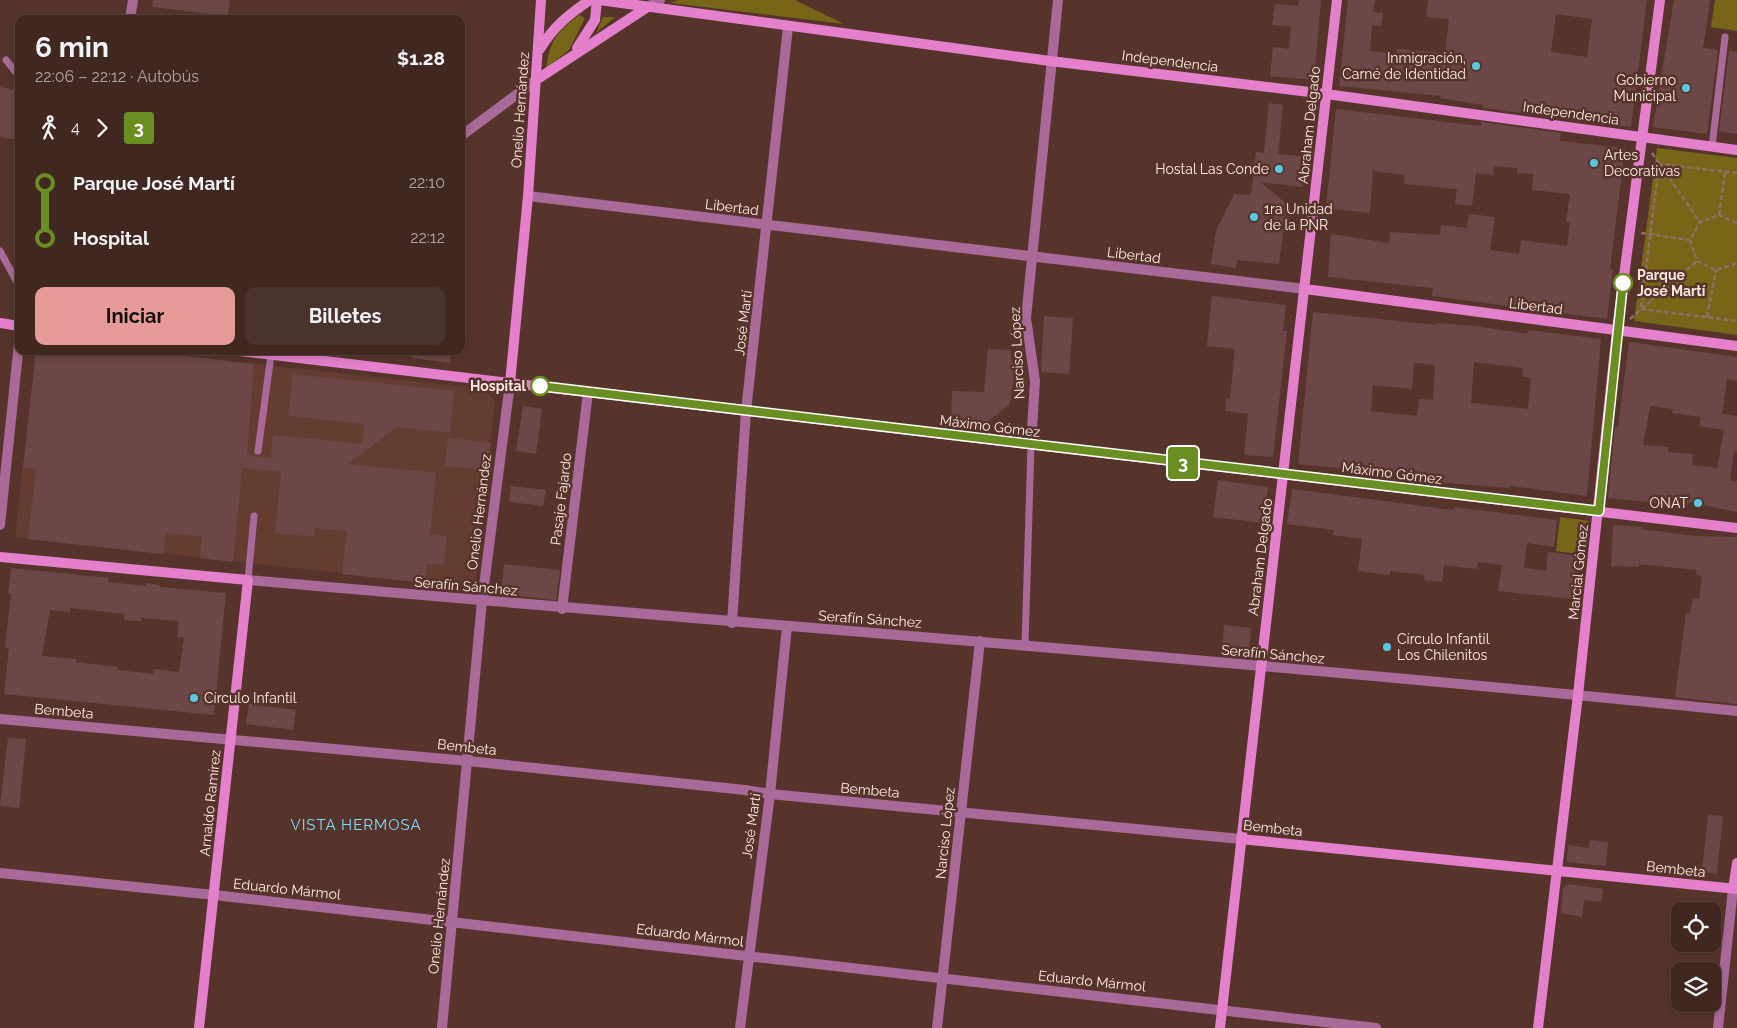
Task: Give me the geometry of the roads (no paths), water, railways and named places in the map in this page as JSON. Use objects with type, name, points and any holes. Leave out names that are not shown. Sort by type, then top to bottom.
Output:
[{"type":"main road","name":"Onelio Hernández","points":[[510,382],[528,196],[541,0]]},
{"type":"main road","points":[[538,54],[549,33],[564,18],[590,0]]},
{"type":"main road","points":[[574,53],[595,20],[598,0]]},
{"type":"main road","name":"Independencia","points":[[598,0],[788,27],[1326,94],[1737,150]]},
{"type":"main road","name":"Abraham Delgado","points":[[1220,1028],[1337,0]]},
{"type":"main road","name":"Marcial Gómez","points":[[1538,1028],[1599,511],[1617,330],[1660,0]]},
{"type":"main road","points":[[536,80],[574,53],[646,8]]},
{"type":"main road","name":"Libertad","points":[[1305,289],[1737,346]]},
{"type":"main road","points":[[0,323],[15,325]]},
{"type":"main road","name":"Máximo Gómez","points":[[287,355],[1737,528]]},
{"type":"main road","name":"Serafín Sánchez","points":[[0,557],[248,580]]},
{"type":"main road","name":"Arnaldo Ramírez","points":[[199,1028],[248,580]]},
{"type":"main road","name":"Bembeta","points":[[1241,839],[1735,889]]},
{"type":"main road","points":[[1735,889],[1737,863]]},
{"type":"street","points":[[131,15],[133,0]]},
{"type":"street","points":[[646,8],[660,0]]},
{"type":"street","name":"Narciso López","points":[[1031,445],[1035,381],[1026,318],[1050,61],[1058,0]]},
{"type":"street","name":"José Martí","points":[[732,623],[746,411],[768,225],[788,27]]},
{"type":"street","points":[[465,133],[536,80]]},
{"type":"street","name":"Libertad","points":[[528,196],[1305,289]]},
{"type":"street","points":[[0,526],[18,355]]},
{"type":"street","name":"Onelio Hernández","points":[[442,1028],[482,601],[510,382]]},
{"type":"street","name":"Pasaje Fajardo","points":[[562,609],[588,392]]},
{"type":"street","name":"Serafín Sánchez","points":[[248,580],[562,609],[980,641],[1737,711]]},
{"type":"street","name":"José Martí","points":[[740,1028],[770,794],[787,626]]},
{"type":"street","name":"Narciso López","points":[[937,1028],[980,641]]},
{"type":"street","name":"Bembeta","points":[[0,719],[468,760],[770,794],[1241,839]]},
{"type":"street","name":"Eduardo Mármol","points":[[0,873],[214,895],[1376,1028]]},
{"type":"street","points":[[1718,1028],[1735,889]]},
{"type":"lane","points":[[1712,147],[1725,37]]},
{"type":"lane","points":[[6,60],[15,71]]},
{"type":"lane","points":[[0,251],[15,279]]},
{"type":"lane","points":[[258,450],[271,355]]},
{"type":"lane","name":"Narciso López","points":[[1025,646],[1031,445]]},
{"type":"lane","points":[[248,580],[254,516]]},
{"type":"place","name":"Inmigración, Carné de Identidad","points":[[1476,66]]},
{"type":"place","name":"Gobierno Municipal","points":[[1686,88]]},
{"type":"place","name":"Artes Decorativas","points":[[1594,163]]},
{"type":"place","name":"Hostal Las Conde","points":[[1279,169]]},
{"type":"place","name":"1ra Unidad de la PNR","points":[[1254,217]]},
{"type":"place","name":"Parque José Martí","points":[[1623,283]]},
{"type":"place","name":"Hospital","points":[[540,386]]},
{"type":"place","name":"ONAT","points":[[1698,503]]},
{"type":"place","name":"Círculo Infantil Los Chilenitos","points":[[1387,647]]},
{"type":"place","name":"Círculo Infantil","points":[[194,698]]},
{"type":"district","name":"VISTA HERMOSA","points":[[356,825]]}]
